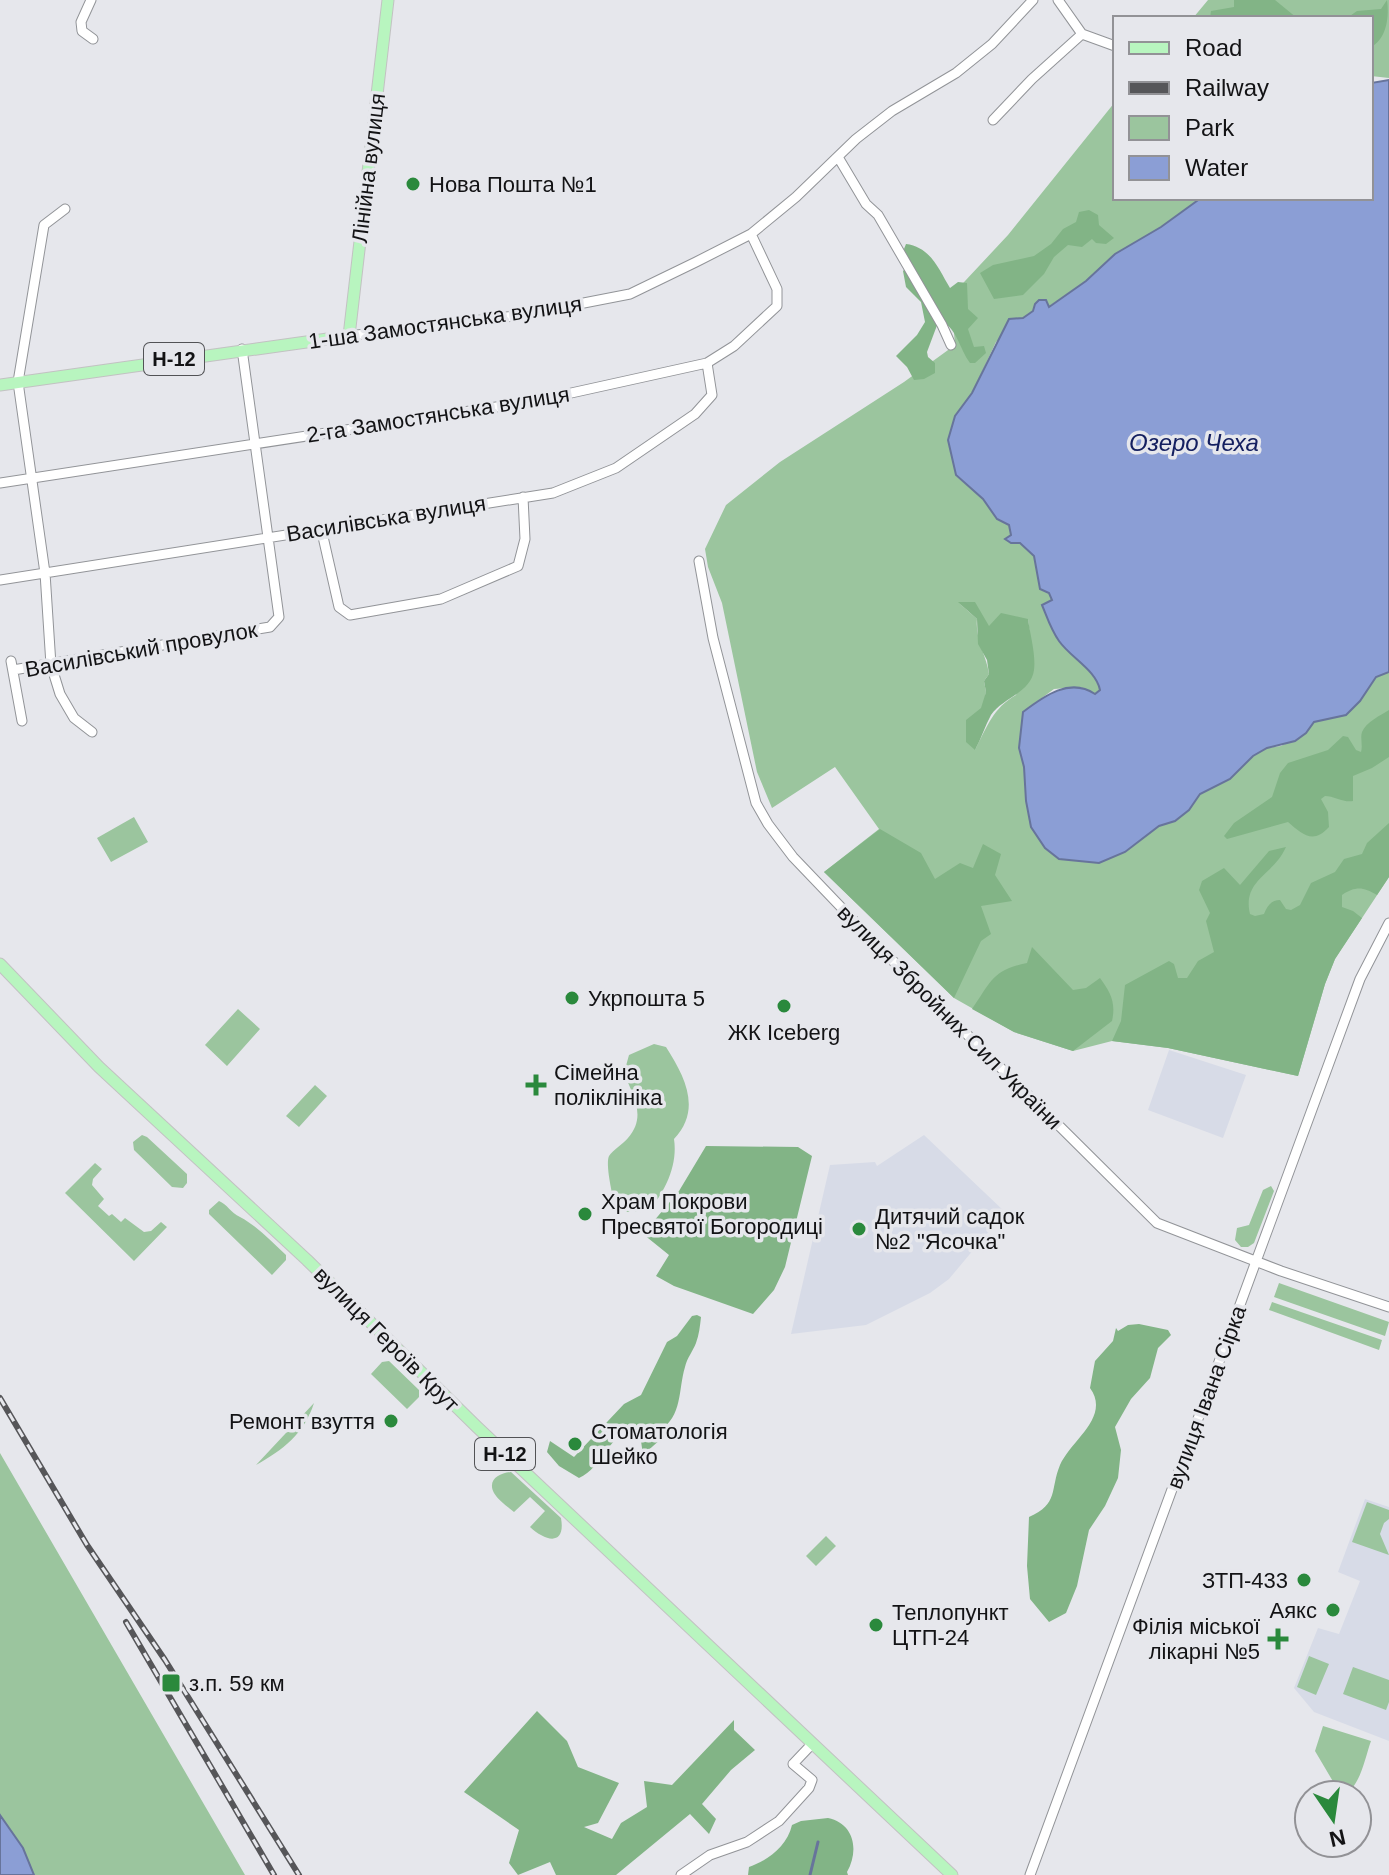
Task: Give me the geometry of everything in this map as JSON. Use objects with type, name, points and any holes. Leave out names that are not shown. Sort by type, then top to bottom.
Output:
[{"type":"main road","name":"Лінійна вулиця","points":[[349,336],[388,0]]},
{"type":"main road","name":"1-ша Замостянська вулиця","points":[[0,385],[349,336]]},
{"type":"main road","name":"вулиця Героїв Крут","points":[[0,964],[99,1067],[307,1260],[487,1438],[952,1875]]},
{"type":"street","points":[[91,0],[81,22],[82,31],[93,39]]},
{"type":"street","name":"1-ша Замостянська вулиця","points":[[349,336],[522,315],[630,294],[751,234],[796,197],[856,139],[892,111],[956,73],[992,44],[1033,0]]},
{"type":"street","points":[[1058,0],[1082,34],[1113,45]]},
{"type":"street","points":[[993,120],[1082,34]]},
{"type":"street","points":[[838,157],[866,204],[878,215],[951,345]]},
{"type":"street","points":[[65,209],[44,225],[18,382],[45,573],[51,665],[60,694],[74,718],[92,732]]},
{"type":"street","name":"2-га Замостянська вулиця","points":[[0,483],[535,401],[707,363],[734,346],[777,306],[777,289],[751,234]]},
{"type":"street","name":"Василівський провулок","points":[[22,721],[12,666],[51,665],[270,627],[279,617],[242,349]]},
{"type":"street","name":"Василівська вулиця","points":[[0,580],[553,493],[616,468],[695,414],[712,395],[707,363]]},
{"type":"street","points":[[321,528],[339,607],[350,615],[441,599],[518,566],[525,539],[523,497]]},
{"type":"street","name":"вулиця Збройних Сил України","points":[[699,561],[713,638],[756,803],[781,842],[882,950],[1157,1223],[1389,1307]]},
{"type":"street","name":"вулиця Івана Сірка","points":[[1030,1875],[1360,979],[1389,923]]},
{"type":"street","points":[[681,1875],[710,1855],[747,1842],[779,1821],[809,1788],[812,1780],[793,1764],[812,1744]]},
{"type":"shaded area","points":[[1169,1050],[1246,1075],[1223,1138],[1148,1110]]},
{"type":"shaded area","points":[[924,1135],[1005,1212],[949,1279],[930,1293],[866,1325],[791,1334],[830,1165],[875,1162],[877,1166]]},
{"type":"shaded area","points":[[1365,1499],[1389,1507],[1389,1741],[1314,1712],[1294,1688],[1318,1628],[1339,1634],[1360,1581],[1338,1572]]},
{"type":"green space","points":[[1208,0],[1389,0],[1389,78],[1373,76],[1373,16],[1195,16]]},
{"type":"green space","points":[[1234,0],[1275,0],[1295,16],[1210,16],[1211,11],[1234,7]]},
{"type":"green space","points":[[1387,0],[1384,32],[1373,46],[1373,16],[1350,16],[1357,11],[1381,9]]},
{"type":"green space","points":[[1113,104],[1113,200],[1198,200],[1115,254],[1086,281],[1048,307],[1035,304],[1033,311],[996,342],[972,393],[955,416],[948,440],[956,476],[983,499],[997,519],[1009,525],[1011,536],[1006,538],[1011,543],[1020,543],[1034,556],[1040,588],[1049,593],[1053,600],[1043,604],[1051,628],[1098,684],[1100,691],[1095,694],[1080,687],[1054,689],[1031,706],[1019,748],[1024,767],[1026,801],[1080,860],[1099,863],[1125,852],[1159,826],[1175,821],[1189,810],[1200,794],[1230,779],[1253,756],[1306,733],[1314,722],[1346,715],[1376,677],[1389,672],[1389,877],[1335,959],[1298,1076],[1168,1048],[1112,1041],[1073,1051],[1014,1032],[954,998],[824,872],[879,829],[835,767],[772,808],[757,772],[722,603],[708,567],[705,549],[726,505],[780,462],[904,382],[955,345],[951,296],[1008,235]],"holes":[[[959,603],[989,627],[1028,619],[1031,644],[1016,695],[996,712],[975,750],[986,692],[984,681],[989,674],[977,619]]]},
{"type":"green space","points":[[1089,210],[1098,215],[1099,225],[1114,238],[1106,244],[1096,243],[1092,239],[1082,247],[1068,245],[1023,295],[994,299],[980,273],[993,265],[1034,256],[1051,244],[1063,229],[1076,222],[1079,212]]},
{"type":"green space","points":[[906,244],[928,254],[950,288],[958,282],[967,283],[968,309],[978,318],[968,329],[974,347],[984,346],[986,353],[975,363],[970,363],[954,333],[939,320],[927,352],[935,363],[935,373],[914,380],[896,356],[925,322],[921,302],[906,287],[903,271],[907,267]]},
{"type":"green space","points":[[958,602],[975,602],[989,626],[1001,613],[1028,619],[1034,651],[1032,678],[991,715],[975,750],[966,742],[966,720],[981,708],[986,692],[984,681],[989,674],[987,660],[978,644],[977,619]]},
{"type":"green space","points":[[1389,710],[1389,757],[1353,776],[1353,801],[1325,796],[1321,799],[1328,812],[1329,827],[1318,836],[1308,836],[1288,822],[1227,839],[1224,836],[1234,823],[1272,797],[1280,773],[1288,763],[1328,750],[1343,736],[1348,737],[1356,750],[1361,752],[1364,728]]},
{"type":"green space","points":[[134,817],[148,842],[111,862],[97,838]]},
{"type":"green space","points":[[1389,823],[1389,877],[1377,895],[1360,889],[1342,895],[1342,907],[1362,918],[1335,959],[1298,1076],[1168,1048],[1112,1041],[1121,1021],[1125,985],[1169,961],[1174,964],[1178,978],[1187,978],[1198,961],[1214,952],[1206,921],[1210,913],[1199,890],[1202,881],[1224,868],[1240,885],[1269,851],[1286,847],[1254,886],[1249,903],[1250,914],[1255,916],[1264,914],[1266,908],[1277,900],[1291,910],[1300,905],[1311,883],[1335,872],[1344,859],[1362,854],[1367,843]]},
{"type":"green space","points":[[880,829],[921,853],[935,879],[960,863],[973,868],[983,844],[1001,854],[995,875],[1012,901],[981,906],[991,934],[981,941],[954,998],[824,872]]},
{"type":"green space","points":[[1032,947],[1073,990],[1086,988],[1100,978],[1110,993],[1112,1021],[1073,1051],[1014,1032],[972,1009],[999,974],[1027,963]]},
{"type":"green space","points":[[238,1009],[260,1029],[227,1066],[205,1045]]},
{"type":"green space","points":[[654,1044],[666,1047],[679,1070],[688,1093],[687,1116],[674,1139],[672,1169],[659,1196],[647,1212],[623,1212],[615,1207],[608,1166],[609,1156],[628,1138],[637,1122],[634,1098],[624,1073],[629,1055]]},
{"type":"green space","points":[[315,1085],[327,1096],[299,1127],[286,1116]]},
{"type":"green space","points":[[142,1135],[187,1174],[187,1183],[183,1188],[172,1187],[134,1150],[133,1142]]},
{"type":"green space","points":[[706,1146],[798,1147],[812,1156],[785,1267],[774,1290],[753,1314],[674,1286],[656,1276],[669,1255],[643,1234],[679,1191]]},
{"type":"green space","points":[[95,1163],[102,1169],[92,1185],[104,1199],[98,1206],[109,1216],[112,1214],[121,1222],[125,1218],[144,1232],[151,1231],[161,1222],[167,1227],[134,1261],[65,1193]]},
{"type":"green space","points":[[1271,1186],[1274,1191],[1254,1243],[1241,1247],[1235,1240],[1237,1228],[1249,1225],[1263,1190]]},
{"type":"green space","points":[[219,1201],[258,1229],[286,1255],[286,1260],[272,1275],[209,1214],[209,1210]]},
{"type":"green space","points":[[1279,1283],[1389,1322],[1385,1336],[1274,1297]]},
{"type":"green space","points":[[1272,1302],[1382,1340],[1379,1350],[1269,1310]]},
{"type":"green space","points":[[692,1316],[701,1317],[697,1340],[686,1364],[676,1410],[667,1425],[659,1431],[662,1438],[643,1455],[635,1427],[618,1437],[594,1467],[579,1478],[559,1466],[547,1452],[550,1441],[574,1457],[624,1404],[641,1395],[667,1342],[677,1336]]},
{"type":"green space","points":[[1128,1325],[1168,1330],[1171,1335],[1158,1348],[1150,1378],[1131,1399],[1115,1427],[1121,1450],[1118,1478],[1089,1530],[1077,1586],[1066,1613],[1049,1622],[1030,1599],[1027,1566],[1029,1517],[1049,1501],[1060,1465],[1093,1419],[1096,1409],[1090,1388],[1095,1361],[1113,1341],[1116,1328],[1118,1331]]},
{"type":"green space","points":[[389,1361],[419,1390],[419,1397],[407,1409],[371,1374],[382,1362]]},
{"type":"green space","points":[[314,1403],[305,1424],[291,1440],[256,1465]]},
{"type":"green space","points":[[0,1453],[245,1875],[34,1875],[23,1848],[0,1815]]},
{"type":"green space","points":[[511,1472],[561,1518],[562,1527],[557,1537],[542,1536],[530,1527],[545,1511],[530,1497],[514,1512],[496,1496],[493,1481]]},
{"type":"green space","points":[[1367,1502],[1389,1510],[1389,1519],[1380,1534],[1389,1555],[1352,1542]]},
{"type":"green space","points":[[826,1536],[836,1546],[816,1566],[806,1556]]},
{"type":"green space","points":[[1309,1656],[1329,1664],[1316,1695],[1297,1687]]},
{"type":"green space","points":[[1353,1667],[1389,1680],[1386,1710],[1343,1694]]},
{"type":"green space","points":[[537,1711],[567,1741],[578,1767],[619,1783],[598,1823],[584,1827],[612,1839],[621,1823],[647,1807],[644,1781],[672,1785],[734,1720],[734,1730],[755,1750],[731,1770],[702,1804],[716,1819],[709,1834],[690,1814],[616,1875],[556,1875],[550,1862],[518,1875],[509,1863],[519,1830],[464,1792]]},
{"type":"green space","points":[[1323,1726],[1371,1741],[1357,1779],[1332,1779],[1315,1751]]},
{"type":"green space","points":[[828,1818],[844,1826],[852,1839],[853,1856],[848,1875],[748,1875],[749,1867],[781,1846],[792,1825]]},
{"type":"water","name":"Озеро Чеха","points":[[1389,80],[1389,672],[1376,677],[1346,715],[1314,722],[1295,741],[1267,748],[1253,756],[1230,779],[1200,794],[1189,810],[1175,821],[1159,826],[1125,852],[1099,863],[1059,859],[1045,848],[1031,827],[1019,748],[1023,712],[1067,688],[1086,689],[1095,694],[1100,690],[1094,676],[1064,647],[1051,628],[1042,605],[1052,600],[1049,593],[1040,589],[1034,556],[1020,543],[1005,539],[1011,535],[1009,525],[997,519],[983,499],[956,475],[948,440],[955,416],[972,393],[1009,319],[1023,318],[1033,311],[1039,300],[1046,300],[1049,307],[1086,281],[1115,254],[1198,200],[1373,200],[1373,83]]},
{"type":"water","points":[[0,1815],[23,1848],[34,1875],[0,1875]]},
{"type":"waterway","points":[[810,1875],[818,1842]]},
{"type":"railway","points":[[0,1398],[87,1545],[165,1660],[299,1875]]},
{"type":"railway","points":[[126,1622],[274,1875]]},
{"type":"place","name":"Нова Пошта №1","points":[[413,184]]},
{"type":"place","name":"Укрпошта 5","points":[[572,998]]},
{"type":"place","name":"ЖК Iceberg","points":[[784,1006]]},
{"type":"place","name":"Сімейна поліклініка","points":[[536,1085]]},
{"type":"place","name":"Храм Покрови Пресвятої Богородиці","points":[[585,1214]]},
{"type":"place","name":"Дитячий садок №2 \"Ясочка\"","points":[[859,1229]]},
{"type":"place","name":"Ремонт взуття","points":[[391,1421]]},
{"type":"place","name":"Стоматологія Шейко","points":[[575,1444]]},
{"type":"place","name":"ЗТП-433","points":[[1304,1580]]},
{"type":"place","name":"Аякс","points":[[1333,1610]]},
{"type":"place","name":"Теплопункт ЦТП-24","points":[[876,1625]]},
{"type":"place","name":"Філія міської лікарні №5","points":[[1278,1639]]},
{"type":"place","name":"з.п. 59 км","points":[[171,1683]]}]
